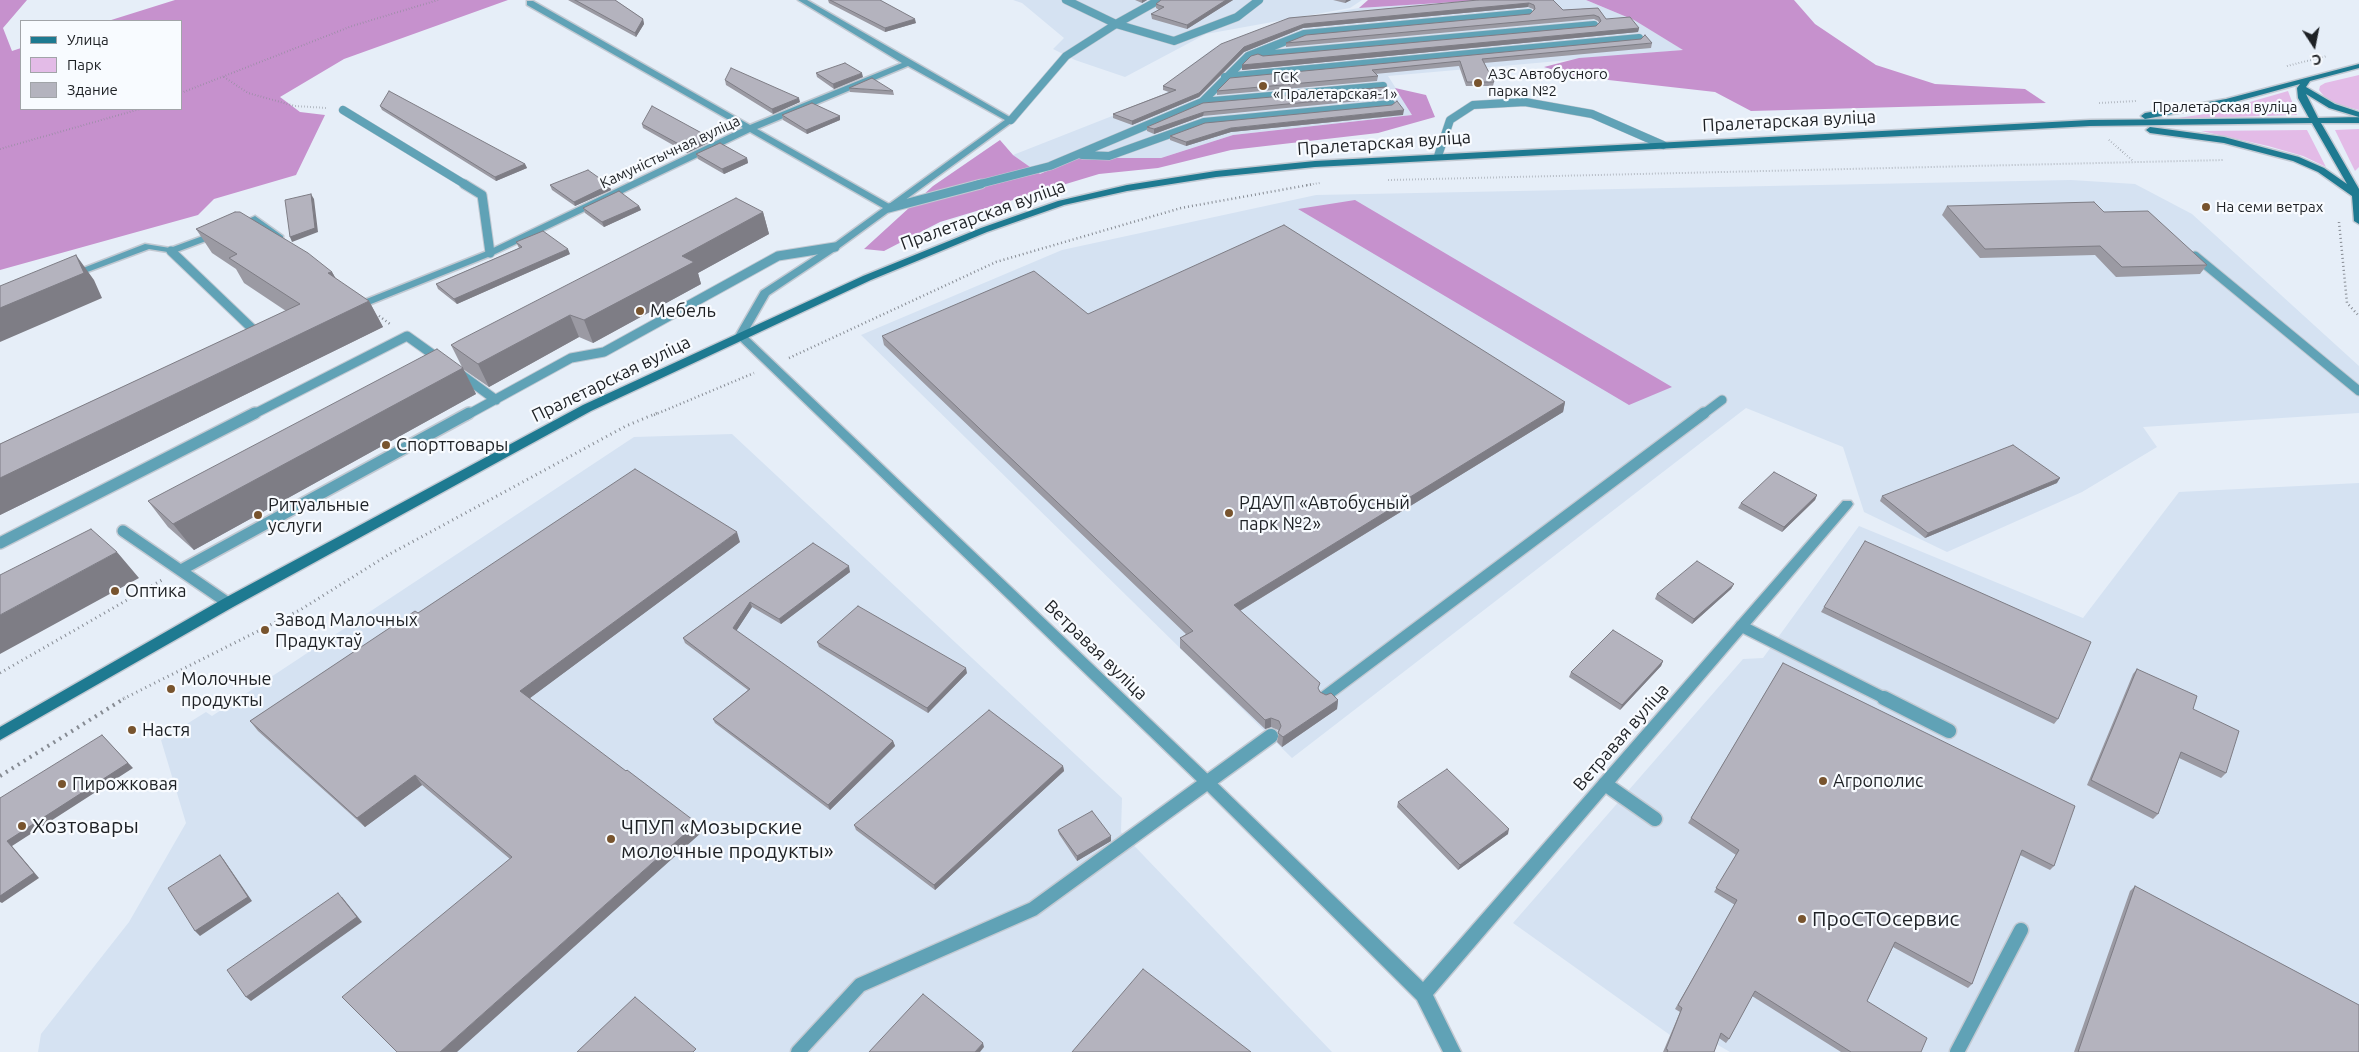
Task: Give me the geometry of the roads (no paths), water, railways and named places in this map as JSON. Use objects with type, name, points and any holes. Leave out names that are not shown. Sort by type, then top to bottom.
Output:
[{"type":"main road","name":"Пралетарская вуліца","points":[[2090,123],[2177,112],[2227,101],[2359,66]]},
{"type":"main road","points":[[2308,79],[2301,88],[2302,98],[2358,194],[2359,221]]},
{"type":"main road","points":[[2301,88],[2332,106],[2359,115]]},
{"type":"main road","name":"Пралетарская вуліца","points":[[0,734],[228,603],[587,408],[867,278],[984,230],[1061,203],[1127,188],[1216,174],[1315,164],[1438,156],[2090,123],[2316,122],[2359,120]]},
{"type":"main road","points":[[2090,123],[2177,132],[2261,149],[2296,159],[2321,170],[2358,194]]},
{"type":"street","points":[[740,336],[765,293],[835,247],[1011,120],[908,64],[802,0]]},
{"type":"street","points":[[530,2],[888,208]]},
{"type":"street","name":"Камуністычная вуліца","points":[[347,291],[362,304],[490,253],[749,129],[908,64]]},
{"type":"street","points":[[56,280],[148,246],[171,251],[255,219],[286,243]]},
{"type":"street","name":"Ветравая вуліца","points":[[740,336],[1207,782],[1423,994],[1452,1052]]},
{"type":"street","name":"Ветравая вуліца","points":[[1423,994],[1848,504]]},
{"type":"lane","points":[[1066,0],[1116,24],[1174,41],[1237,16],[1259,0]]},
{"type":"lane","points":[[1011,120],[1066,56],[1116,24],[1159,0]]},
{"type":"lane","points":[[1202,102],[1225,76],[1248,56],[1304,34],[1528,13]]},
{"type":"lane","points":[[1248,56],[1594,25]]},
{"type":"lane","points":[[1225,76],[1639,38]]},
{"type":"lane","points":[[888,208],[1050,166],[1202,102],[1383,86]]},
{"type":"lane","points":[[1438,156],[1450,120],[1473,105],[1525,102],[1592,114],[1663,145]]},
{"type":"lane","points":[[1077,155],[1109,156],[1204,122],[1391,104]]},
{"type":"lane","points":[[343,110],[482,195],[490,253]]},
{"type":"lane","points":[[181,570],[572,358],[604,352],[778,256],[835,247]]},
{"type":"lane","points":[[171,251],[262,338]]},
{"type":"lane","points":[[2190,252],[2359,391]]},
{"type":"lane","points":[[0,543],[407,336],[496,400]]},
{"type":"lane","points":[[1324,697],[1722,400]]},
{"type":"lane","points":[[123,531],[228,603]]},
{"type":"lane","points":[[1741,626],[1949,731]]},
{"type":"lane","points":[[798,1052],[860,985],[1033,909],[1271,736]]},
{"type":"lane","points":[[1605,784],[1655,819]]},
{"type":"lane","points":[[1957,1052],[2021,930]]},
{"type":"place","name":"АЗС Автобусного парка №2","points":[[1478,83]]},
{"type":"place","name":"ГСК «Пралетарская-1»","points":[[1263,86]]},
{"type":"place","name":"На семи ветрах","points":[[2206,207]]},
{"type":"place","name":"Мебель","points":[[640,311]]},
{"type":"place","name":"Спорттовары","points":[[386,445]]},
{"type":"place","name":"РДАУП «Автобусный парк №2»","points":[[1229,513]]},
{"type":"place","name":"Ритуальные услуги","points":[[258,515]]},
{"type":"place","name":"Оптика","points":[[115,591]]},
{"type":"place","name":"Завод Малочных Прадуктаў","points":[[265,630]]},
{"type":"place","name":"Молочные продукты","points":[[171,689]]},
{"type":"place","name":"Настя","points":[[132,730]]},
{"type":"place","name":"Агрополис","points":[[1823,781]]},
{"type":"place","name":"Пирожковая","points":[[62,784]]},
{"type":"place","name":"Хозтовары","points":[[22,826]]},
{"type":"place","name":"ЧПУП «Мозырские молочные продукты»","points":[[611,839]]},
{"type":"place","name":"ПроСТОсервис","points":[[1802,919]]}]
